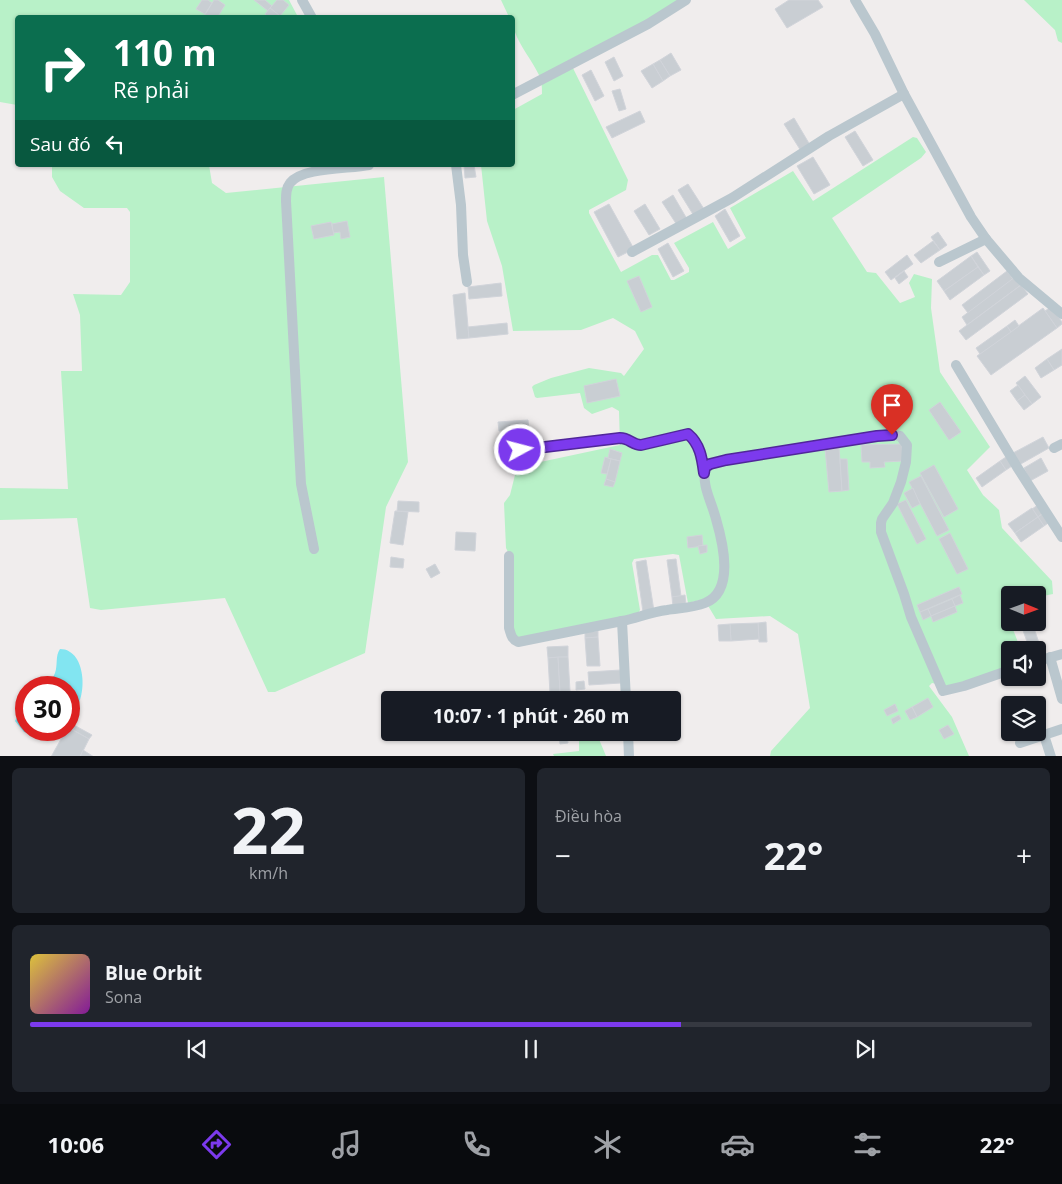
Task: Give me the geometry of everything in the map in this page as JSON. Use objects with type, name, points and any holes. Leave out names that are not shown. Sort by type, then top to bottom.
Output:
[{"type":"street","points":[[302,0],[310,15]]},
{"type":"street","points":[[515,93],[648,24],[686,0]]},
{"type":"street","points":[[855,0],[875,34],[904,94],[971,217],[986,239],[1019,278],[1062,314]]},
{"type":"street","points":[[632,252],[732,198],[829,136],[904,94]]},
{"type":"street","points":[[314,549],[301,484],[286,189],[291,181],[299,175],[352,167]]},
{"type":"street","points":[[456,167],[467,282]]},
{"type":"street","points":[[939,262],[986,239]]},
{"type":"street","points":[[956,365],[1062,536]]},
{"type":"street","points":[[508,451],[620,438],[629,439],[636,445],[641,445],[688,434],[702,453],[706,488],[716,518],[724,556],[723,579],[717,594],[713,599],[703,604],[664,610],[622,621],[518,642],[512,638],[509,628],[509,556]]},
{"type":"street","points":[[704,473],[705,467],[710,464],[726,460],[877,436],[900,436],[907,445],[906,462],[897,493],[888,512],[882,519],[881,532],[911,618],[943,690],[970,684],[1001,673]]},
{"type":"street","points":[[622,621],[626,691]]},
{"type":"street","points":[[1046,658],[1062,654]]},
{"type":"street","points":[[1050,657],[1062,699]]},
{"type":"street","points":[[1046,734],[1062,729]]},
{"type":"street","points":[[628,741],[629,756]]},
{"type":"street","points":[[1020,743],[1026,741]]},
{"type":"street","points":[[1046,741],[1051,756]]},
{"type":"green space","points":[[0,0],[289,0],[297,15],[15,15],[15,105],[0,102]]},
{"type":"green space","points":[[501,0],[679,0],[645,22],[569,60],[628,180],[626,190],[589,210],[621,272],[652,255],[658,255],[671,280],[689,272],[689,268],[674,243],[713,222],[728,249],[746,238],[730,208],[793,171],[813,201],[913,137],[917,138],[926,152],[921,158],[832,218],[867,272],[876,273],[900,303],[915,297],[909,283],[914,274],[932,279],[931,308],[940,372],[990,447],[967,470],[983,495],[999,510],[1002,528],[1052,581],[1053,594],[1046,595],[1046,586],[1001,586],[1001,631],[1014,631],[1017,641],[1001,641],[1001,669],[961,684],[947,686],[932,683],[929,686],[952,717],[969,756],[770,756],[771,751],[810,708],[798,634],[770,616],[716,619],[704,599],[688,603],[679,555],[673,554],[634,559],[632,563],[640,610],[637,615],[519,639],[514,637],[510,556],[506,548],[504,503],[510,495],[517,467],[620,445],[619,411],[612,407],[592,414],[584,408],[580,393],[537,398],[532,387],[551,378],[589,368],[621,373],[624,376],[644,349],[635,331],[613,318],[581,330],[513,331],[502,266],[487,221],[481,167],[515,167],[515,109],[542,94],[540,77],[515,33],[515,15],[508,15]]},
{"type":"green space","points":[[1024,0],[1062,0],[1062,43],[1058,41],[1055,30]]},
{"type":"green space","points":[[52,167],[209,167],[212,183],[226,193],[384,177],[408,462],[386,507],[365,653],[275,692],[268,692],[225,598],[101,610],[90,608],[77,518],[0,520],[0,488],[68,489],[61,371],[82,371],[80,315],[73,294],[121,295],[130,282],[130,212],[127,208],[84,208],[60,191],[52,177]]},
{"type":"green space","points":[[579,741],[600,741],[606,756],[554,756],[553,754],[579,751]]},
{"type":"water","points":[[60,649],[69,651],[76,658],[83,678],[80,700],[80,676],[53,676]]},
{"type":"building","points":[[202,0],[208,0],[212,3],[205,14],[196,9]]},
{"type":"building","points":[[214,0],[218,0],[225,5],[219,15],[205,15]]},
{"type":"building","points":[[254,0],[265,0],[272,6],[268,11]]},
{"type":"building","points":[[277,0],[283,0],[289,5],[281,15],[270,8]]},
{"type":"building","points":[[789,0],[818,0],[823,7],[787,28],[775,9]]},
{"type":"building","points":[[270,8],[279,15],[266,15]]},
{"type":"building","points":[[671,53],[681,70],[670,76],[660,60]]},
{"type":"building","points":[[614,57],[623,76],[614,81],[605,62]]},
{"type":"building","points":[[660,60],[670,76],[663,81],[653,64]]},
{"type":"building","points":[[653,64],[663,81],[652,88],[641,71]]},
{"type":"building","points":[[591,70],[604,96],[595,101],[582,75]]},
{"type":"building","points":[[620,89],[626,109],[619,111],[612,91]]},
{"type":"building","points":[[640,111],[645,122],[612,138],[606,127]]},
{"type":"building","points":[[794,118],[810,145],[801,151],[784,124]]},
{"type":"building","points":[[855,131],[873,160],[863,166],[845,137]]},
{"type":"building","points":[[813,157],[830,185],[814,194],[797,166]]},
{"type":"building","points":[[464,167],[474,167],[476,177],[465,178]]},
{"type":"building","points":[[688,184],[704,209],[694,216],[678,190]]},
{"type":"building","points":[[673,195],[687,219],[677,225],[662,202]]},
{"type":"building","points":[[609,204],[634,249],[618,257],[594,212]]},
{"type":"building","points":[[645,204],[660,229],[649,235],[634,211]]},
{"type":"building","points":[[725,209],[740,236],[730,242],[715,216]]},
{"type":"building","points":[[347,221],[350,237],[341,239],[340,232],[333,233],[332,224]]},
{"type":"building","points":[[331,222],[334,235],[314,239],[311,226]]},
{"type":"building","points":[[938,232],[947,245],[940,250],[931,237]]},
{"type":"building","points":[[933,241],[940,250],[921,263],[914,255]]},
{"type":"building","points":[[668,243],[684,271],[673,277],[658,249]]},
{"type":"building","points":[[977,252],[990,271],[984,275],[971,256]]},
{"type":"building","points":[[907,255],[913,264],[891,280],[885,272]]},
{"type":"building","points":[[971,256],[978,267],[944,291],[937,281]]},
{"type":"building","points":[[978,267],[984,275],[950,300],[944,291]]},
{"type":"building","points":[[904,271],[908,277],[899,284],[895,278]]},
{"type":"building","points":[[1007,271],[1013,279],[968,313],[962,305]]},
{"type":"building","points":[[639,276],[652,307],[641,312],[627,281]]},
{"type":"building","points":[[1015,277],[1021,285],[967,325],[962,317]]},
{"type":"building","points":[[501,283],[502,296],[469,299],[468,287]]},
{"type":"building","points":[[1021,285],[1028,294],[966,340],[959,331]]},
{"type":"building","points":[[465,293],[469,338],[457,339],[453,295]]},
{"type":"building","points":[[1051,307],[1062,322],[1057,328],[1045,311]]},
{"type":"building","points":[[1043,308],[1057,328],[991,375],[977,356]]},
{"type":"building","points":[[1015,320],[1019,326],[1011,332],[1007,326]]},
{"type":"building","points":[[507,323],[508,334],[469,338],[468,327]]},
{"type":"building","points":[[1007,326],[1011,332],[980,354],[976,348]]},
{"type":"building","points":[[1062,349],[1062,365],[1054,370],[1047,359]]},
{"type":"building","points":[[1047,359],[1054,370],[1041,378],[1035,368]]},
{"type":"building","points":[[1025,376],[1041,397],[1032,404],[1016,383]]},
{"type":"building","points":[[616,379],[620,396],[587,403],[584,386]]},
{"type":"building","points":[[1018,385],[1025,395],[1017,401],[1010,391]]},
{"type":"building","points":[[1025,395],[1032,404],[1024,410],[1017,401]]},
{"type":"building","points":[[940,402],[961,432],[949,440],[929,410]]},
{"type":"building","points":[[528,420],[529,429],[499,431],[498,422]]},
{"type":"building","points":[[1043,437],[1049,448],[1019,465],[1013,453]]},
{"type":"building","points":[[902,444],[903,461],[884,462],[885,467],[870,468],[870,462],[862,462],[861,445]]},
{"type":"building","points":[[839,447],[842,491],[829,492],[825,448]]},
{"type":"building","points":[[610,449],[622,453],[620,461],[608,458]]},
{"type":"building","points":[[605,457],[611,459],[607,474],[601,473]]},
{"type":"building","points":[[1006,457],[1012,466],[1006,470],[1000,461]]},
{"type":"building","points":[[1041,458],[1048,471],[1030,481],[1024,468]]},
{"type":"building","points":[[611,459],[620,461],[615,482],[606,479]]},
{"type":"building","points":[[840,459],[847,459],[849,490],[842,491]]},
{"type":"building","points":[[1000,461],[1006,470],[982,487],[976,478]]},
{"type":"building","points":[[934,465],[958,509],[944,517],[920,473]]},
{"type":"building","points":[[921,476],[949,530],[937,536],[909,482]]},
{"type":"building","points":[[606,479],[615,482],[613,487],[604,485]]},
{"type":"building","points":[[913,488],[920,504],[912,508],[904,493]]},
{"type":"building","points":[[906,500],[926,539],[917,544],[897,504]]},
{"type":"building","points":[[398,501],[419,502],[419,512],[397,511]]},
{"type":"building","points":[[1038,505],[1043,513],[1038,517],[1032,509]]},
{"type":"building","points":[[1032,508],[1038,517],[1015,533],[1008,524]]},
{"type":"building","points":[[395,511],[408,512],[403,545],[390,543]]},
{"type":"building","points":[[1045,512],[1051,521],[1044,526],[1038,517]]},
{"type":"building","points":[[1038,517],[1044,526],[1021,542],[1015,533]]},
{"type":"building","points":[[456,532],[476,533],[475,551],[455,550]]},
{"type":"building","points":[[950,533],[968,569],[957,574],[939,539]]},
{"type":"building","points":[[702,535],[703,546],[688,548],[687,537]]},
{"type":"building","points":[[707,545],[707,552],[700,554],[698,546]]},
{"type":"building","points":[[391,557],[404,559],[403,568],[390,567]]},
{"type":"building","points":[[676,559],[681,596],[672,597],[667,560]]},
{"type":"building","points":[[646,560],[654,611],[643,612],[636,562]]},
{"type":"building","points":[[435,564],[440,573],[431,578],[426,569]]},
{"type":"building","points":[[959,587],[962,594],[920,612],[917,605]]},
{"type":"building","points":[[685,595],[686,605],[673,607],[672,597]]},
{"type":"building","points":[[960,595],[963,603],[955,606],[952,599]]},
{"type":"building","points":[[952,599],[955,606],[931,616],[928,609]]},
{"type":"building","points":[[955,606],[957,612],[933,622],[931,616]]},
{"type":"building","points":[[928,609],[931,616],[923,620],[920,612]]},
{"type":"building","points":[[766,622],[767,642],[759,642],[758,623]]},
{"type":"building","points":[[758,623],[759,639],[731,641],[730,624]]},
{"type":"building","points":[[730,624],[731,641],[719,641],[718,625]]},
{"type":"building","points":[[598,631],[598,637],[585,638],[585,632]]},
{"type":"building","points":[[1023,631],[1035,631],[1038,641],[1027,641]]},
{"type":"building","points":[[598,637],[600,666],[587,666],[585,638]]},
{"type":"building","points":[[568,646],[568,657],[548,658],[547,647]]},
{"type":"building","points":[[558,657],[560,691],[550,691],[548,658]]},
{"type":"building","points":[[558,657],[568,657],[570,691],[560,691]]},
{"type":"building","points":[[621,670],[621,683],[589,685],[588,672]]},
{"type":"building","points":[[584,681],[585,689],[576,690],[576,682]]},
{"type":"building","points":[[928,698],[933,707],[917,717],[912,707]]},
{"type":"building","points":[[895,704],[898,711],[887,716],[884,710]]},
{"type":"building","points":[[912,707],[917,717],[910,720],[905,711]]},
{"type":"building","points":[[899,715],[901,719],[893,724],[891,719]]},
{"type":"building","points":[[948,725],[954,734],[944,739],[939,730]]},
{"type":"building","points":[[80,728],[92,735],[89,739],[80,734]]},
{"type":"building","points":[[80,734],[89,739],[80,756],[52,756],[60,741],[80,741]]},
{"type":"building","points":[[560,741],[568,741],[568,743],[560,744]]},
{"type":"building","points":[[83,750],[92,756],[80,756]]},
{"type":"route","points":[[520,450],[620,438],[629,439],[636,445],[641,445],[688,434],[702,453],[704,473],[705,467],[710,464],[726,460],[892,435]]}]
